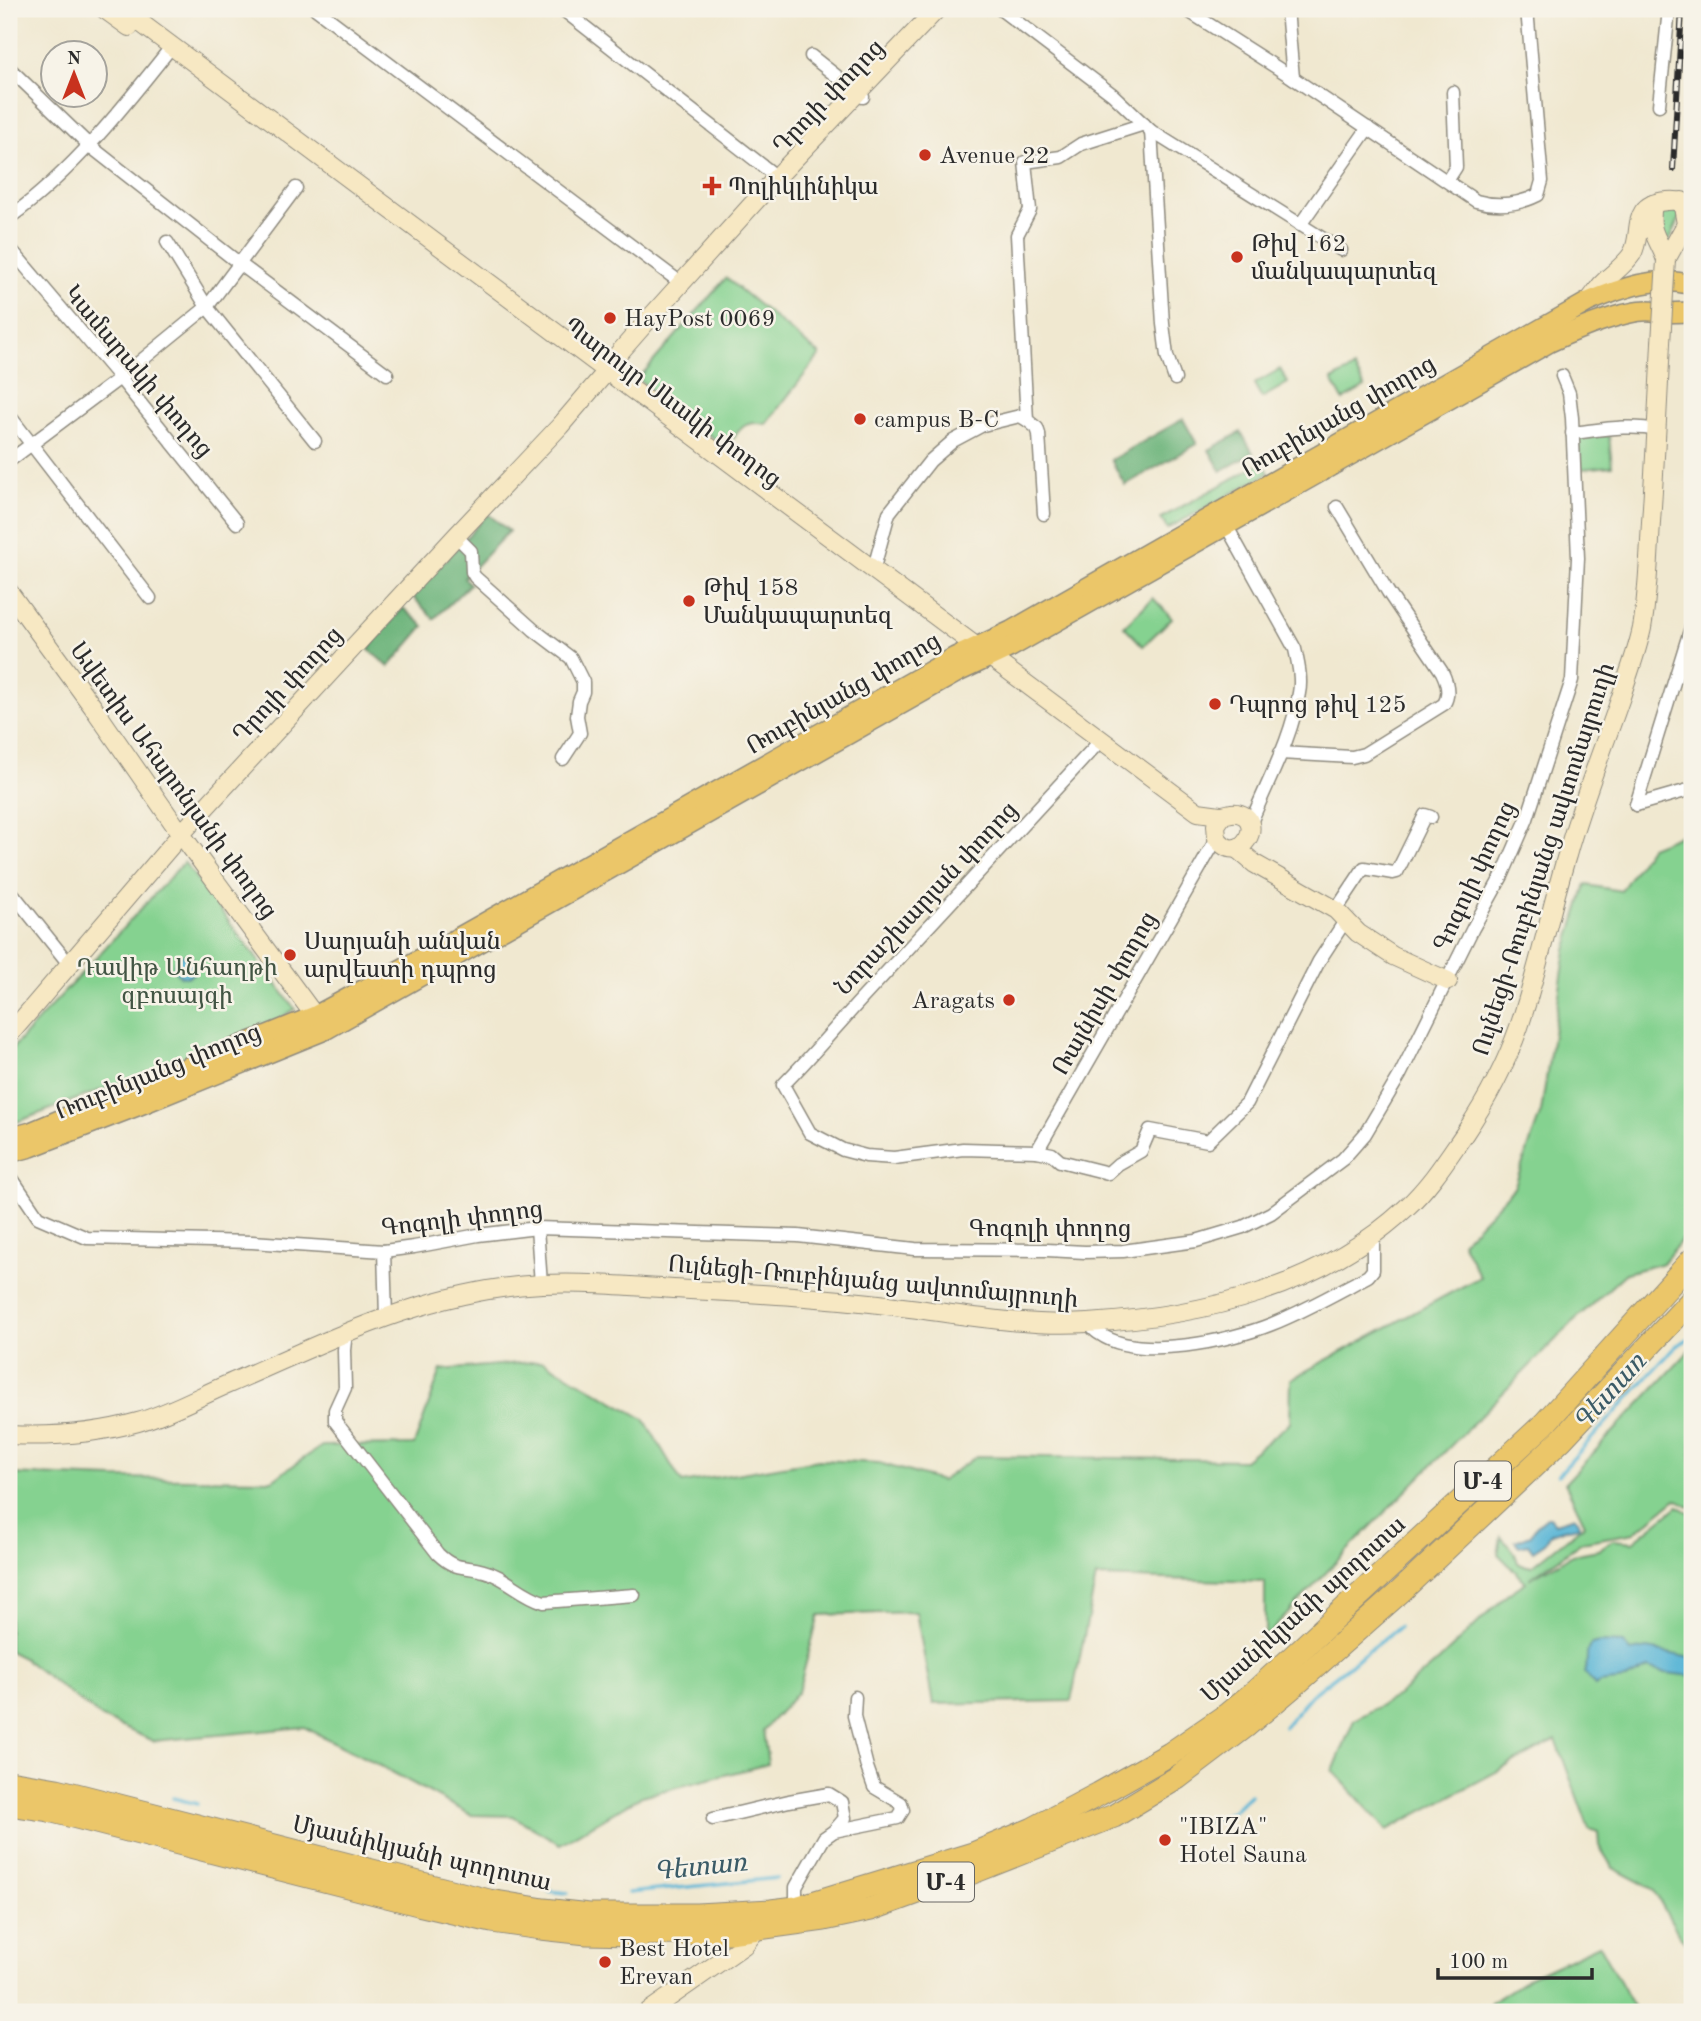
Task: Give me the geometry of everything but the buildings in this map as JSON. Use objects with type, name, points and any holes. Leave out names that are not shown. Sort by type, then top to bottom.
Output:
[{"type":"highway","name":"Մյասնիկյանի պողոտա","points":[[9,1782],[57,1790],[489,1901],[589,1915],[673,1916],[796,1908],[973,1854],[1033,1829],[1170,1754],[1228,1714],[1294,1657],[1544,1424],[1692,1261]]},
{"type":"highway","name":"Մյասնիկյանի պողոտա","points":[[9,1804],[49,1810],[418,1905],[504,1923],[587,1933],[685,1934],[757,1929],[824,1919],[884,1904],[979,1870],[1114,1816],[1177,1778],[1262,1713],[1401,1591],[1561,1440],[1692,1300]]},
{"type":"main road","name":"Ռուբինյանց փողոց","points":[[9,1153],[140,1105],[320,1023],[948,678],[1010,631],[1588,302],[1625,287],[1653,282],[1667,280],[1689,284]]},
{"type":"main road","points":[[1653,282],[1651,306],[1656,308],[1654,310]]},
{"type":"main road","points":[[1688,312],[1689,284]]},
{"type":"main road","name":"Ռուբինյանց փողոց","points":[[978,654],[1011,647],[1550,342],[1608,319],[1654,310],[1659,313],[1688,312]]},
{"type":"main road","name":"Ռուբինյանց փողոց","points":[[9,1138],[31,1132],[133,1088],[320,1023]]},
{"type":"street","name":"Պարույր Սևակի փողոց","points":[[104,9],[168,50],[1098,743],[1231,832]]},
{"type":"street","name":"Պարույր Սևակի փողոց","points":[[122,9],[168,50]]},
{"type":"street","points":[[316,9],[681,284]]},
{"type":"street","points":[[562,9],[777,177]]},
{"type":"street","name":"Դրոյի փողոց","points":[[9,1035],[181,834],[604,375],[618,364],[937,9]]},
{"type":"street","name":"Դրոյի փողոց","points":[[604,375],[613,360],[777,177],[943,9]]},
{"type":"street","points":[[1000,9],[1112,94],[1148,127],[1341,250]]},
{"type":"street","points":[[1185,9],[1476,201],[1488,205],[1528,201],[1538,195],[1542,181],[1527,9]]},
{"type":"street","points":[[1287,9],[1293,78]]},
{"type":"street","points":[[1658,105],[1669,9]]},
{"type":"street","points":[[9,218],[33,200],[90,146],[168,50]]},
{"type":"street","points":[[811,56],[860,95]]},
{"type":"street","points":[[9,68],[90,146],[240,264],[387,374]]},
{"type":"street","points":[[1447,181],[1456,167],[1452,92]]},
{"type":"street","points":[[1148,127],[1163,324],[1167,356],[1175,379]]},
{"type":"street","points":[[1027,420],[1017,236],[1030,210],[1026,162],[1061,157],[1081,144],[1148,127]]},
{"type":"street","points":[[1300,225],[1368,128]]},
{"type":"street","points":[[9,461],[120,378],[208,307],[296,188]]},
{"type":"street","points":[[1588,302],[1631,255],[1635,248],[1638,223],[1644,211],[1653,204],[1670,201],[1687,204],[1686,224],[1666,260]]},
{"type":"street","points":[[1653,204],[1651,223],[1666,260]]},
{"type":"street","points":[[167,242],[208,307],[315,441]]},
{"type":"street","name":"Կամարակի փողոց","points":[[9,247],[120,378],[237,523]]},
{"type":"street","name":"Ուլնեցի-Ռուբինյանց ավտոմայրուղի","points":[[9,1435],[49,1437],[85,1434],[145,1421],[346,1332],[427,1303],[460,1295],[541,1284],[614,1285],[805,1297],[1002,1321],[1088,1323],[1186,1312],[1265,1292],[1309,1274],[1373,1236],[1409,1206],[1432,1181],[1481,1109],[1504,1064],[1520,1025],[1572,836],[1636,652],[1642,627],[1650,546],[1666,260]]},
{"type":"street","name":"Պարույր Սևակի փողոց","points":[[604,375],[875,572],[978,654]]},
{"type":"street","name":"Գոգոլի փողոց","points":[[9,1174],[38,1217],[87,1238],[252,1242],[384,1251],[537,1228],[798,1236],[915,1249],[1123,1251],[1196,1241],[1242,1227],[1271,1213],[1343,1159],[1365,1134],[1387,1098],[1448,981],[1503,874],[1527,819],[1572,680],[1578,558],[1573,433],[1569,393],[1562,376]]},
{"type":"street","points":[[9,415],[150,598]]},
{"type":"street","points":[[875,572],[889,513],[930,461],[953,441],[983,425],[1020,416],[1037,428],[1044,514]]},
{"type":"street","points":[[1573,433],[1616,428],[1657,430]]},
{"type":"street","points":[[1226,525],[1295,649],[1300,691],[1280,753],[1352,757],[1364,754],[1444,704],[1448,697],[1441,672],[1388,592],[1337,507]]},
{"type":"street","points":[[456,536],[471,551],[472,572],[475,577],[534,630],[571,658],[583,682],[577,716],[580,733],[563,759]]},
{"type":"street","name":"Ավետիս Ահարոնյանի փողոց","points":[[9,592],[181,834],[320,1023]]},
{"type":"street","points":[[1692,624],[1636,805],[1692,789]]},
{"type":"street","name":"Նորաշխարյան փողոց","points":[[1037,1151],[963,1149],[894,1158],[866,1156],[843,1150],[810,1133],[783,1085],[1098,743]]},
{"type":"street","name":"Ռայնիսի փողոց","points":[[1037,1151],[1208,855],[1260,800],[1280,753]]},
{"type":"street","points":[[1037,1151],[1052,1154],[1060,1161],[1108,1173],[1141,1152],[1150,1130],[1208,1141],[1247,1103],[1364,868],[1397,872],[1425,815],[1431,817]]},
{"type":"street","points":[[1231,832],[1250,860],[1341,915],[1358,933],[1393,956],[1448,981]]},
{"type":"street","points":[[9,889],[69,964]]},
{"type":"street","points":[[537,1228],[541,1284]]},
{"type":"street","points":[[1088,1323],[1099,1334],[1115,1342],[1138,1346],[1174,1347],[1229,1339],[1272,1324],[1368,1276],[1373,1270],[1373,1236]]},
{"type":"street","points":[[384,1251],[386,1317]]},
{"type":"street","points":[[346,1332],[345,1388],[335,1410],[335,1421],[449,1564],[486,1571],[544,1602],[634,1595]]},
{"type":"street","points":[[834,1831],[898,1818],[903,1810],[901,1802],[874,1787],[854,1716],[855,1697]]},
{"type":"street","points":[[713,1819],[829,1794],[842,1802],[845,1818],[824,1838],[796,1887],[796,1908]]},
{"type":"street","points":[[648,2012],[744,1945],[757,1929]]},
{"type":"green space","points":[[1673,209],[1681,215],[1667,246],[1654,224],[1659,211]]},
{"type":"green space","points":[[726,278],[820,355],[766,424],[746,425],[726,448],[638,379]]},
{"type":"green space","points":[[1354,368],[1365,387],[1343,400],[1332,380]]},
{"type":"green space","points":[[1280,369],[1288,383],[1262,398],[1254,384]]},
{"type":"green space","points":[[1183,419],[1197,444],[1125,485],[1111,460]]},
{"type":"green space","points":[[1241,432],[1253,453],[1221,471],[1209,450]]},
{"type":"green space","points":[[1609,435],[1612,466],[1581,469],[1578,438]]},
{"type":"green space","points":[[1263,462],[1269,473],[1167,529],[1161,518]]},
{"type":"green space","points":[[488,514],[509,531],[464,578],[470,584],[434,619],[412,596]]},
{"type":"green space","points":[[1153,598],[1172,618],[1143,646],[1124,626]]},
{"type":"green space","points":[[403,608],[424,626],[389,667],[368,649]]},
{"type":"green space","points":[[1692,830],[1692,1227],[1663,1263],[1626,1273],[1578,1317],[1338,1560],[1265,1638],[1265,1582],[1096,1577],[1071,1701],[933,1704],[916,1612],[819,1615],[798,1692],[763,1730],[768,1764],[642,1796],[560,1844],[513,1816],[471,1815],[304,1727],[153,1741],[102,1718],[23,1658],[9,1651],[9,1474],[272,1480],[322,1446],[414,1445],[441,1370],[543,1361],[644,1419],[682,1483],[819,1460],[879,1463],[941,1481],[977,1456],[1244,1460],[1290,1423],[1291,1379],[1480,1277],[1462,1242],[1514,1188],[1541,1112],[1566,950],[1586,885],[1621,891],[1650,847]]},
{"type":"green space","name":"Դավիթ Անհաղթի զբոսայգի","points":[[184,862],[295,1009],[264,1028],[9,1125],[9,1052]]},
{"type":"green space","points":[[1692,1348],[1692,1508],[1676,1499],[1634,1533],[1582,1542],[1529,1579],[1572,1555],[1598,1550],[1613,1540],[1633,1542],[1678,1506],[1692,1514],[1692,1949],[1679,1935],[1653,1889],[1613,1868],[1599,1846],[1598,1832],[1589,1829],[1556,1740],[1387,1830],[1333,1771],[1354,1720],[1398,1695],[1508,1594],[1526,1582],[1498,1554],[1501,1537],[1515,1553],[1518,1563],[1532,1566],[1585,1524],[1565,1483]]},
{"type":"green space","points":[[1599,1945],[1636,2012],[1487,2012],[1491,2002],[1528,1978]]},
{"type":"water","points":[[185,955],[193,958],[196,966],[193,974],[185,977],[177,974],[174,966],[177,958]]},
{"type":"water","points":[[1547,1517],[1555,1523],[1575,1517],[1580,1524],[1579,1527],[1551,1533],[1545,1543],[1533,1551],[1528,1544],[1519,1546],[1515,1541],[1531,1535],[1536,1526]]},
{"type":"water","points":[[1624,1643],[1630,1652],[1648,1649],[1692,1658],[1692,1676],[1648,1668],[1626,1680],[1599,1683],[1595,1686],[1585,1673],[1587,1654],[1591,1644]]},
{"type":"waterway","name":"Գետառ","points":[[1558,1475],[1676,1346],[1692,1337]]},
{"type":"waterway","name":"Գետառ","points":[[1284,1727],[1311,1695],[1399,1627]]},
{"type":"waterway","name":"Գետառ","points":[[1208,1822],[1233,1811],[1250,1795]]},
{"type":"waterway","name":"Գետառ","points":[[173,1798],[197,1804]]},
{"type":"waterway","name":"Գետառ","points":[[628,1893],[777,1878]]},
{"type":"waterway","name":"Գետառ","points":[[549,1891],[568,1893]]},
{"type":"railway","points":[[1673,169],[1682,9]]},
{"type":"place","name":"Avenue 22","points":[[925,155]]},
{"type":"place","name":"Պոլիկլինիկա","points":[[712,186]]},
{"type":"place","name":"Թիվ 162 մանկապարտեզ","points":[[1237,257]]},
{"type":"place","name":"HayPost 0069","points":[[610,318]]},
{"type":"place","name":"campus B-C","points":[[860,419]]},
{"type":"place","name":"Թիվ 158 Մանկապարտեզ","points":[[689,601]]},
{"type":"place","name":"Դպրոց թիվ 125","points":[[1215,704]]},
{"type":"place","name":"Սարյանի անվան արվեստի դպրոց","points":[[290,955]]},
{"type":"place","name":"Aragats","points":[[1009,1000]]},
{"type":"place","name":"\"IBIZA\" Hotel Sauna","points":[[1165,1840]]},
{"type":"place","name":"Best Hotel Erevan","points":[[605,1962]]}]
